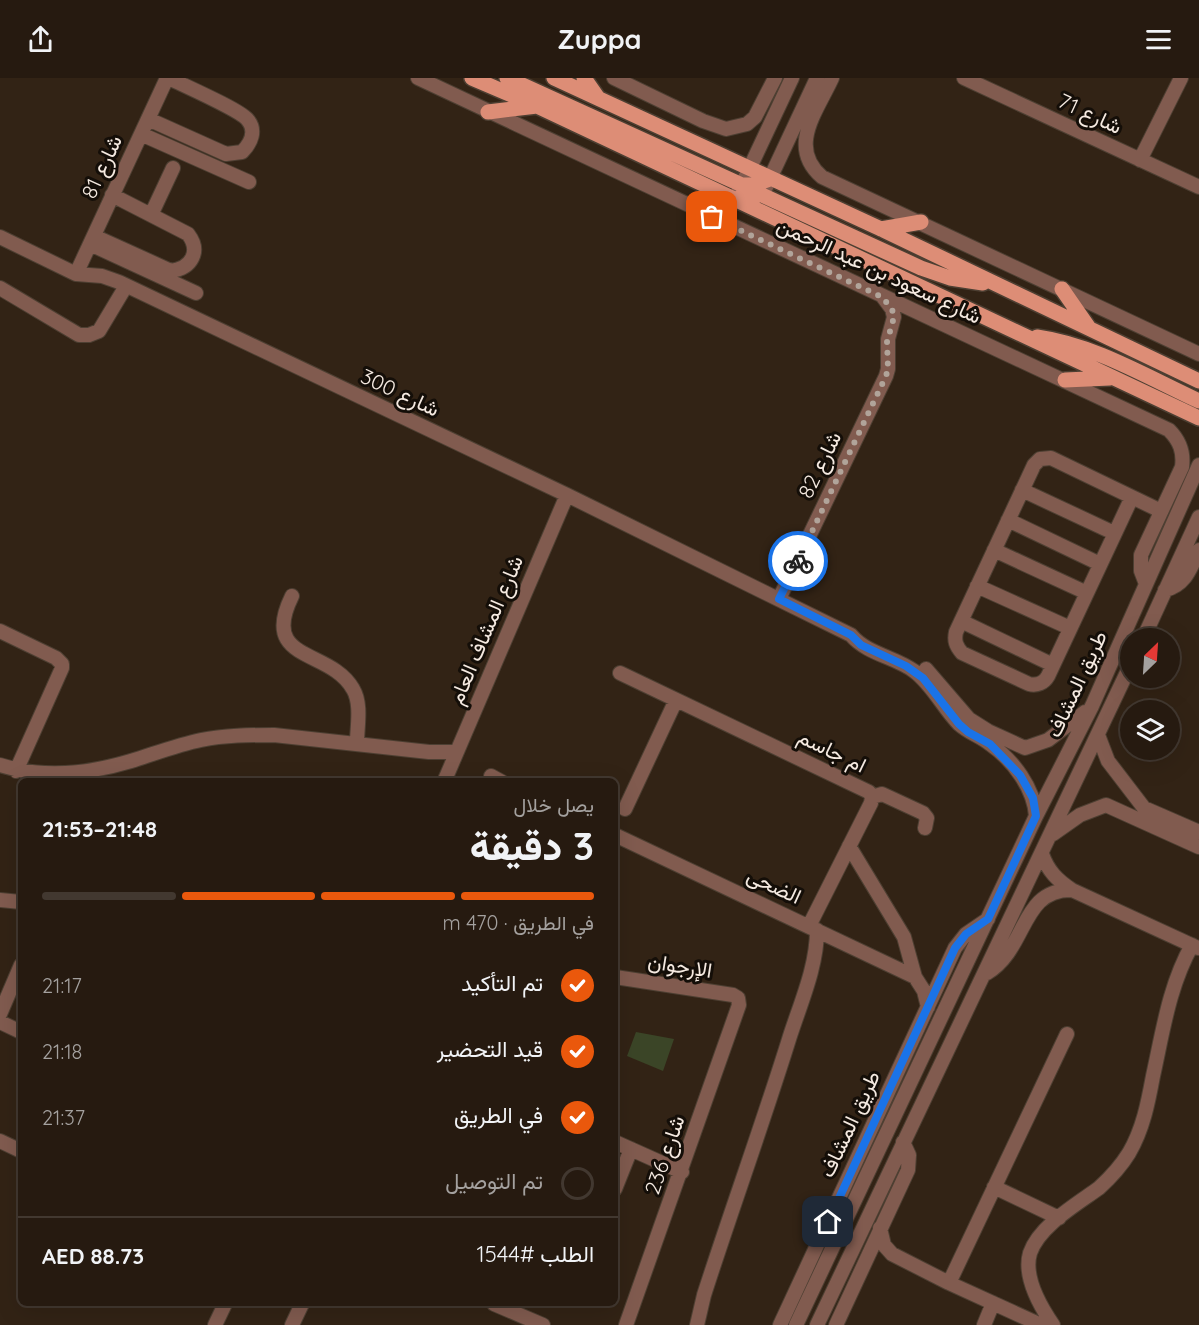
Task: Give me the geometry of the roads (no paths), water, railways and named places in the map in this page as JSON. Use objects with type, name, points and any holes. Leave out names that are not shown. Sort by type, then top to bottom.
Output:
[{"type":"main road","name":"شارع سعود بن عبد الرحمن","points":[[472,78],[537,106],[734,201],[1199,418]]},
{"type":"main road","points":[[507,78],[742,185],[753,185],[770,179]]},
{"type":"main road","name":"شارع سعود بن عبد الرحمن","points":[[554,78],[880,229],[1199,381]]},
{"type":"main road","points":[[584,78],[598,98]]},
{"type":"main road","points":[[488,112],[537,106]]},
{"type":"main road","points":[[734,201],[748,195],[762,195],[921,268],[950,278],[1000,286]]},
{"type":"main road","points":[[880,229],[921,222]]},
{"type":"main road","points":[[1062,289],[1089,328]]},
{"type":"main road","points":[[1019,335],[1053,339],[1085,349],[1199,401]]},
{"type":"main road","points":[[1065,381],[1113,378]]},
{"type":"street","name":"شارع 81","points":[[76,274],[168,78]]},
{"type":"street","points":[[144,127],[226,154],[242,152],[248,147],[251,140],[251,124],[246,118],[168,78]]},
{"type":"street","name":"شارع سعود بن عبد الرحمن","points":[[418,78],[1169,430],[1175,436],[1182,451],[1182,467],[1141,555],[1141,571],[1146,584]]},
{"type":"street","points":[[614,78],[703,121],[726,129],[747,124],[755,117],[775,78]]},
{"type":"street","points":[[734,201],[792,78]]},
{"type":"street","points":[[755,210],[817,78]]},
{"type":"street","points":[[832,78],[805,138],[807,158],[813,170],[822,177],[1196,351]]},
{"type":"street","name":"شارع 71","points":[[964,78],[990,84],[1140,160],[1199,187]]},
{"type":"street","points":[[1140,160],[1181,78]]},
{"type":"street","points":[[144,127],[250,180]]},
{"type":"street","points":[[151,215],[173,168]]},
{"type":"street","points":[[90,244],[171,271],[180,270],[193,258],[195,249],[188,234],[112,195]]},
{"type":"street","name":"شارع 300","points":[[0,237],[76,274],[102,276],[126,286],[567,495],[851,635]]},
{"type":"street","points":[[90,244],[195,296]]},
{"type":"street","points":[[0,288],[79,335],[89,335],[99,331],[126,286]]},
{"type":"street","name":"شارع 82","points":[[779,599],[886,376],[887,347],[894,317],[892,309],[882,297]]},
{"type":"street","points":[[887,347],[900,324],[920,314]]},
{"type":"street","points":[[1132,497],[1046,679],[1040,684],[1033,685],[962,653],[955,640],[961,621],[1034,465],[1040,459],[1048,458],[1132,497],[1161,511]]},
{"type":"street","name":"طريق المشاف","points":[[796,1325],[1036,816],[1092,706],[1199,465]]},
{"type":"street","points":[[1022,490],[1114,533]]},
{"type":"street","name":"شارع المشاف العام","points":[[446,778],[567,495]]},
{"type":"street","name":"طريق المشاف","points":[[1148,628],[1199,517]]},
{"type":"street","points":[[1008,520],[1100,564]]},
{"type":"street","points":[[994,550],[1087,593]]},
{"type":"street","points":[[1166,590],[1176,587],[1184,580],[1199,550]]},
{"type":"street","points":[[977,586],[1070,628]]},
{"type":"street","points":[[292,596],[284,612],[282,623],[284,634],[298,651],[340,673],[354,691],[358,702],[357,744]]},
{"type":"street","points":[[961,621],[1053,665]]},
{"type":"street","points":[[0,631],[56,658],[62,664],[62,669],[16,771]]},
{"type":"street","points":[[851,635],[870,640],[919,664],[933,676],[969,719],[988,731],[1025,748],[1057,735],[1092,706]]},
{"type":"street","points":[[851,635],[861,645],[915,672],[928,684],[959,724],[968,732],[990,744],[1026,782],[1033,798],[1036,816]]},
{"type":"street","name":"ام جاسم","points":[[620,674],[869,792],[872,797],[813,928],[816,950],[806,987],[773,1093],[704,1295],[697,1325]]},
{"type":"street","name":"طريق المشاف","points":[[817,1325],[1120,688]]},
{"type":"street","points":[[625,809],[676,700]]},
{"type":"street","points":[[0,765],[16,771],[49,775],[93,770],[128,762],[184,744],[225,736],[274,735],[456,753]]},
{"type":"street","points":[[1098,735],[1108,761],[1144,808],[1199,832]]},
{"type":"street","points":[[872,797],[882,794],[923,813],[927,818],[925,828]]},
{"type":"street","points":[[1047,840],[1074,819],[1106,805],[1199,847]]},
{"type":"street","name":"الضحى","points":[[618,836],[915,977]]},
{"type":"street","points":[[849,846],[904,937],[915,977],[924,991],[928,1007]]},
{"type":"street","points":[[1042,854],[1050,872],[1072,890],[1195,947],[1183,961],[1171,992],[1148,1104],[1134,1144],[1119,1168],[1059,1218],[1031,1251],[1029,1261],[1034,1287],[1053,1325]]},
{"type":"street","points":[[985,974],[1000,963],[1010,951],[1039,900],[1050,892],[1072,890]]},
{"type":"street","points":[[0,900],[18,902]]},
{"type":"street","name":"طريق المشاف","points":[[780,1325],[955,948],[966,934],[988,919]]},
{"type":"street","points":[[915,977],[929,976],[946,967]]},
{"type":"street","points":[[0,1014],[18,972]]},
{"type":"street","name":"الإرجوان","points":[[618,977],[733,995],[738,998]]},
{"type":"street","name":"شارع 236","points":[[626,1325],[739,1005],[738,998]]},
{"type":"street","points":[[0,1022],[18,1031]]},
{"type":"street","points":[[949,1283],[1067,1034]]},
{"type":"street","points":[[915,1035],[917,1071]]},
{"type":"street","points":[[0,1141],[18,1150]]},
{"type":"street","points":[[836,1325],[908,1170],[909,1155],[903,1142]]},
{"type":"street","points":[[618,1143],[681,1172]]},
{"type":"street","points":[[618,1182],[631,1149]]},
{"type":"street","points":[[994,1187],[1059,1218]]},
{"type":"street","points":[[880,1228],[882,1240],[892,1254],[1041,1325]]},
{"type":"street","points":[[862,1266],[892,1254]]},
{"type":"street","points":[[984,1325],[993,1303]]},
{"type":"street","points":[[214,1325],[224,1306]]},
{"type":"street","points":[[292,1325],[301,1306]]},
{"type":"street","points":[[499,1306],[543,1325]]}]
